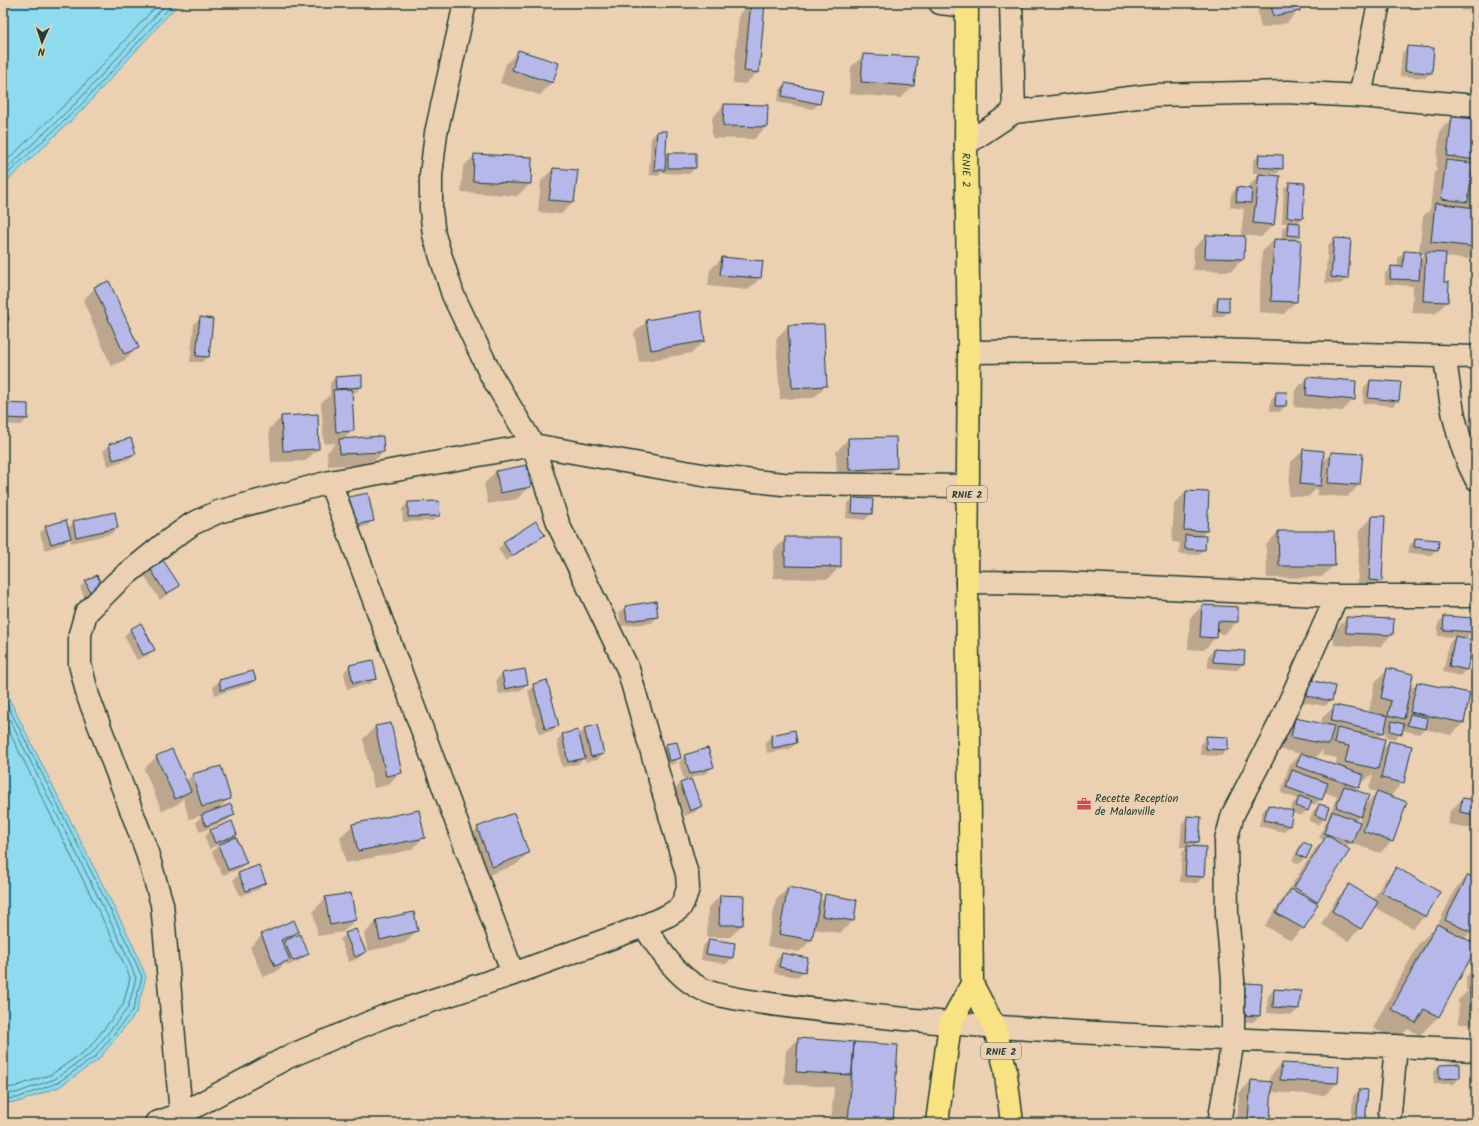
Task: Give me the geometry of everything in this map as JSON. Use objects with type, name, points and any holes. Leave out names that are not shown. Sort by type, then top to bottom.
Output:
[{"type":"main road","name":"RNIE 2","points":[[967,5],[966,144],[969,352],[967,582],[972,984],[994,1026],[1005,1067],[1012,1123]]},
{"type":"main road","name":"RNIE 2","points":[[937,1123],[950,1024],[972,984]]},
{"type":"street","points":[[156,1123],[181,1114],[288,1057],[386,1016],[513,974],[644,926],[669,915],[680,908],[686,898],[688,888],[687,874],[628,669],[559,526],[533,445],[491,375],[453,296],[434,235],[431,210],[431,175],[436,132],[465,3]]},
{"type":"street","points":[[940,3],[967,5]]},
{"type":"street","points":[[1011,3],[1014,112]]},
{"type":"street","points":[[1360,96],[1379,3]]},
{"type":"street","points":[[966,144],[1014,112],[1154,95],[1288,92],[1360,96],[1476,106]]},
{"type":"street","points":[[969,352],[1207,350],[1476,357]]},
{"type":"street","points":[[1445,357],[1449,396],[1458,438],[1467,462],[1476,479]]},
{"type":"street","points":[[181,1114],[162,904],[146,849],[88,696],[80,664],[80,634],[86,613],[122,578],[164,544],[192,524],[218,512],[330,482],[533,445],[708,476],[783,484],[967,486]]},
{"type":"street","points":[[330,482],[513,974]]},
{"type":"street","points":[[967,582],[1063,583],[1337,596],[1476,596]]},
{"type":"street","points":[[1219,1123],[1233,1040],[1233,979],[1227,915],[1226,840],[1233,814],[1281,721],[1337,596]]},
{"type":"street","points":[[644,926],[663,955],[683,978],[699,988],[718,995],[776,1005],[950,1024],[1233,1040],[1476,1050]]},
{"type":"street","points":[[1389,1123],[1396,1046]]},
{"type":"water","points":[[3,3],[179,3],[83,109],[7,181],[3,182]]},
{"type":"water","points":[[3,687],[132,943],[146,977],[136,1013],[98,1060],[59,1087],[18,1102],[3,1103]]},
{"type":"building","points":[[751,3],[765,3],[759,73],[744,71]]},
{"type":"building","points":[[1271,3],[1299,3],[1300,11],[1273,16]]},
{"type":"building","points":[[1407,46],[1434,48],[1432,73],[1405,71]]},
{"type":"building","points":[[518,50],[559,63],[553,83],[512,70]]},
{"type":"building","points":[[863,54],[917,57],[914,86],[861,82]]},
{"type":"building","points":[[785,83],[823,90],[820,104],[782,96]]},
{"type":"building","points":[[724,104],[768,105],[767,127],[723,126]]},
{"type":"building","points":[[1452,117],[1476,119],[1476,160],[1447,156]]},
{"type":"building","points":[[657,131],[667,131],[665,170],[654,170]]},
{"type":"building","points":[[668,153],[696,153],[696,168],[668,168]]},
{"type":"building","points":[[474,154],[532,157],[531,184],[473,181]]},
{"type":"building","points":[[1259,154],[1283,155],[1283,169],[1258,167]]},
{"type":"building","points":[[1446,160],[1473,163],[1468,202],[1441,199]]},
{"type":"building","points":[[553,168],[578,170],[574,202],[549,200]]},
{"type":"building","points":[[1259,174],[1280,176],[1274,225],[1253,223]]},
{"type":"building","points":[[1476,174],[1476,204],[1473,204]]},
{"type":"building","points":[[1289,182],[1305,183],[1303,218],[1287,217]]},
{"type":"building","points":[[1237,187],[1252,189],[1251,203],[1236,202]]},
{"type":"building","points":[[1435,203],[1476,208],[1476,247],[1431,242]]},
{"type":"building","points":[[1288,222],[1300,223],[1300,236],[1287,235]]},
{"type":"building","points":[[1206,235],[1245,236],[1244,259],[1205,258]]},
{"type":"building","points":[[1334,238],[1351,239],[1348,279],[1331,277]]},
{"type":"building","points":[[1274,239],[1301,240],[1297,302],[1271,301]]},
{"type":"building","points":[[1404,251],[1421,252],[1419,280],[1390,279],[1391,266],[1403,267]]},
{"type":"building","points":[[1426,252],[1446,253],[1444,282],[1449,282],[1448,302],[1423,301]]},
{"type":"building","points":[[722,257],[763,261],[761,278],[720,275]]},
{"type":"building","points":[[109,281],[139,348],[124,354],[94,287]]},
{"type":"building","points":[[1218,297],[1229,297],[1229,312],[1217,311]]},
{"type":"building","points":[[3,307],[6,307],[9,320],[3,322]]},
{"type":"building","points":[[701,311],[705,341],[651,350],[646,320]]},
{"type":"building","points":[[200,317],[213,319],[209,357],[196,356]]},
{"type":"building","points":[[824,324],[827,386],[792,388],[788,325]]},
{"type":"building","points":[[362,375],[362,387],[336,389],[335,377]]},
{"type":"building","points":[[1307,377],[1356,381],[1355,400],[1306,395]]},
{"type":"building","points":[[1370,380],[1401,382],[1399,401],[1368,398]]},
{"type":"building","points":[[352,389],[354,431],[336,432],[333,390]]},
{"type":"building","points":[[1276,392],[1287,392],[1286,406],[1275,406]]},
{"type":"building","points":[[3,403],[28,404],[28,419],[3,418]]},
{"type":"building","points":[[318,414],[319,449],[283,451],[281,416]]},
{"type":"building","points":[[383,436],[384,452],[340,454],[339,439]]},
{"type":"building","points":[[896,437],[897,468],[849,470],[848,438]]},
{"type":"building","points":[[131,438],[136,454],[113,460],[109,444]]},
{"type":"building","points":[[1303,449],[1324,451],[1321,486],[1300,484]]},
{"type":"building","points":[[1331,452],[1363,454],[1360,485],[1328,483]]},
{"type":"building","points":[[527,465],[531,487],[500,493],[496,471]]},
{"type":"building","points":[[1186,491],[1209,492],[1207,531],[1184,530]]},
{"type":"building","points":[[368,493],[374,521],[355,525],[349,497]]},
{"type":"building","points":[[853,498],[873,499],[872,514],[852,513]]},
{"type":"building","points":[[439,501],[440,516],[408,517],[408,502]]},
{"type":"building","points":[[115,512],[118,528],[76,537],[73,521]]},
{"type":"building","points":[[1372,516],[1385,516],[1382,581],[1369,580]]},
{"type":"building","points":[[66,520],[71,538],[51,544],[45,526]]},
{"type":"building","points":[[536,521],[545,535],[512,556],[503,542]]},
{"type":"building","points":[[1278,531],[1334,531],[1335,566],[1279,566]]},
{"type":"building","points":[[1185,535],[1206,536],[1205,550],[1185,549]]},
{"type":"building","points":[[785,537],[841,537],[841,567],[785,566]]},
{"type":"building","points":[[1415,538],[1439,540],[1438,550],[1414,547]]},
{"type":"building","points":[[161,557],[180,586],[166,594],[148,565]]},
{"type":"building","points":[[97,575],[104,590],[92,596],[85,581]]},
{"type":"building","points":[[656,601],[658,617],[627,621],[625,606]]},
{"type":"building","points":[[1202,605],[1238,607],[1238,622],[1218,621],[1217,638],[1200,637]]},
{"type":"building","points":[[1444,616],[1474,618],[1473,632],[1443,630]]},
{"type":"building","points":[[1346,617],[1394,619],[1393,635],[1346,633]]},
{"type":"building","points":[[141,623],[155,650],[143,655],[130,629]]},
{"type":"building","points":[[1455,636],[1474,640],[1467,670],[1449,666]]},
{"type":"building","points":[[1214,649],[1245,651],[1244,664],[1213,662]]},
{"type":"building","points":[[373,660],[377,679],[353,683],[349,665]]},
{"type":"building","points":[[1387,668],[1413,674],[1404,719],[1388,715],[1391,701],[1381,698]]},
{"type":"building","points":[[525,669],[528,684],[505,689],[502,673]]},
{"type":"building","points":[[253,671],[256,680],[221,690],[219,680]]},
{"type":"building","points":[[547,680],[559,726],[545,729],[533,684]]},
{"type":"building","points":[[1310,680],[1335,686],[1332,701],[1307,696]]},
{"type":"building","points":[[1417,682],[1470,693],[1464,723],[1410,712]]},
{"type":"building","points":[[1334,705],[1388,716],[1384,733],[1331,721]]},
{"type":"building","points":[[1410,714],[1428,718],[1426,729],[1407,725]]},
{"type":"building","points":[[1295,718],[1334,726],[1329,745],[1291,737]]},
{"type":"building","points":[[1392,721],[1404,724],[1402,734],[1390,731]]},
{"type":"building","points":[[391,723],[402,773],[386,776],[375,726]]},
{"type":"building","points":[[597,725],[604,754],[591,757],[584,728]]},
{"type":"building","points":[[1337,728],[1385,739],[1378,769],[1345,762],[1349,746],[1334,743]]},
{"type":"building","points":[[578,730],[585,758],[568,762],[562,734]]},
{"type":"building","points":[[795,730],[797,743],[773,748],[771,735]]},
{"type":"building","points":[[1206,736],[1228,737],[1228,750],[1206,749]]},
{"type":"building","points":[[1389,741],[1412,746],[1404,783],[1381,778]]},
{"type":"building","points":[[677,742],[681,758],[669,761],[665,744]]},
{"type":"building","points":[[708,748],[714,767],[690,774],[684,755]]},
{"type":"building","points":[[172,749],[191,791],[175,799],[156,756]]},
{"type":"building","points":[[1301,753],[1364,775],[1359,788],[1296,766]]},
{"type":"building","points":[[221,766],[231,799],[202,807],[192,774]]},
{"type":"building","points":[[1292,770],[1328,783],[1322,800],[1286,787]]},
{"type":"building","points":[[691,779],[702,806],[690,811],[680,783]]},
{"type":"building","points":[[1344,786],[1369,795],[1361,817],[1336,807]]},
{"type":"building","points":[[1377,791],[1407,802],[1393,842],[1363,831]]},
{"type":"building","points":[[1299,796],[1312,801],[1308,811],[1296,806]]},
{"type":"building","points":[[1462,798],[1476,800],[1476,815],[1460,812]]},
{"type":"building","points":[[231,804],[235,815],[206,826],[201,815]]},
{"type":"building","points":[[1319,804],[1329,807],[1325,819],[1315,815]]},
{"type":"building","points":[[1268,805],[1293,811],[1290,826],[1264,820]]},
{"type":"building","points":[[419,810],[425,838],[358,851],[352,824]]},
{"type":"building","points":[[1332,811],[1360,822],[1352,843],[1324,833]]},
{"type":"building","points":[[514,813],[529,853],[492,867],[477,827]]},
{"type":"building","points":[[1187,816],[1201,817],[1199,842],[1186,842]]},
{"type":"building","points":[[232,821],[237,835],[215,843],[210,830]]},
{"type":"building","points":[[1327,835],[1350,850],[1317,902],[1294,887]]},
{"type":"building","points":[[236,837],[247,863],[228,870],[218,845]]},
{"type":"building","points":[[1303,842],[1312,846],[1306,859],[1297,854]]},
{"type":"building","points":[[1187,846],[1206,847],[1204,877],[1185,876]]},
{"type":"building","points":[[259,865],[266,883],[246,891],[238,873]]},
{"type":"building","points":[[1396,867],[1440,892],[1426,917],[1381,892]]},
{"type":"building","points":[[1468,875],[1476,879],[1476,923],[1471,932],[1445,920]]},
{"type":"building","points":[[1349,884],[1378,902],[1361,929],[1332,911]]},
{"type":"building","points":[[788,887],[821,894],[812,940],[779,934]]},
{"type":"building","points":[[1291,889],[1318,904],[1304,929],[1276,913]]},
{"type":"building","points":[[351,893],[356,920],[330,925],[325,897]]},
{"type":"building","points":[[825,894],[857,900],[854,921],[822,916]]},
{"type":"building","points":[[720,895],[744,896],[743,925],[719,925]]},
{"type":"building","points":[[414,912],[418,931],[380,940],[376,920]]},
{"type":"building","points":[[294,920],[299,932],[281,940],[290,960],[275,966],[261,934]]},
{"type":"building","points":[[1437,924],[1476,944],[1476,948],[1439,1017],[1424,1009],[1416,1023],[1391,1009]]},
{"type":"building","points":[[356,929],[366,952],[355,957],[345,933]]},
{"type":"building","points":[[300,934],[309,954],[293,961],[284,941]]},
{"type":"building","points":[[709,939],[735,943],[733,958],[706,954]]},
{"type":"building","points":[[782,953],[808,958],[805,972],[779,967]]},
{"type":"building","points":[[1472,970],[1476,970],[1476,984],[1472,984]]},
{"type":"building","points":[[1245,983],[1262,984],[1260,1016],[1243,1015]]},
{"type":"building","points":[[1470,987],[1476,987],[1476,1013],[1470,1013]]},
{"type":"building","points":[[1274,989],[1301,991],[1299,1009],[1273,1007]]},
{"type":"building","points":[[798,1038],[854,1042],[852,1075],[796,1072]]},
{"type":"building","points":[[854,1042],[898,1045],[893,1123],[848,1123]]},
{"type":"building","points":[[1282,1063],[1339,1066],[1338,1083],[1280,1080]]},
{"type":"building","points":[[1460,1064],[1460,1078],[1439,1079],[1439,1065]]},
{"type":"building","points":[[1251,1080],[1272,1082],[1270,1121],[1248,1119]]},
{"type":"building","points":[[1359,1089],[1368,1090],[1365,1123],[1356,1123]]},
{"type":"building","points":[[1340,1119],[1351,1120],[1351,1123],[1340,1123]]},
{"type":"building","points":[[1413,1121],[1430,1122],[1430,1123],[1413,1123]]},
{"type":"place","name":"Recette Reception de Malanville","points":[[1084,804]]}]
